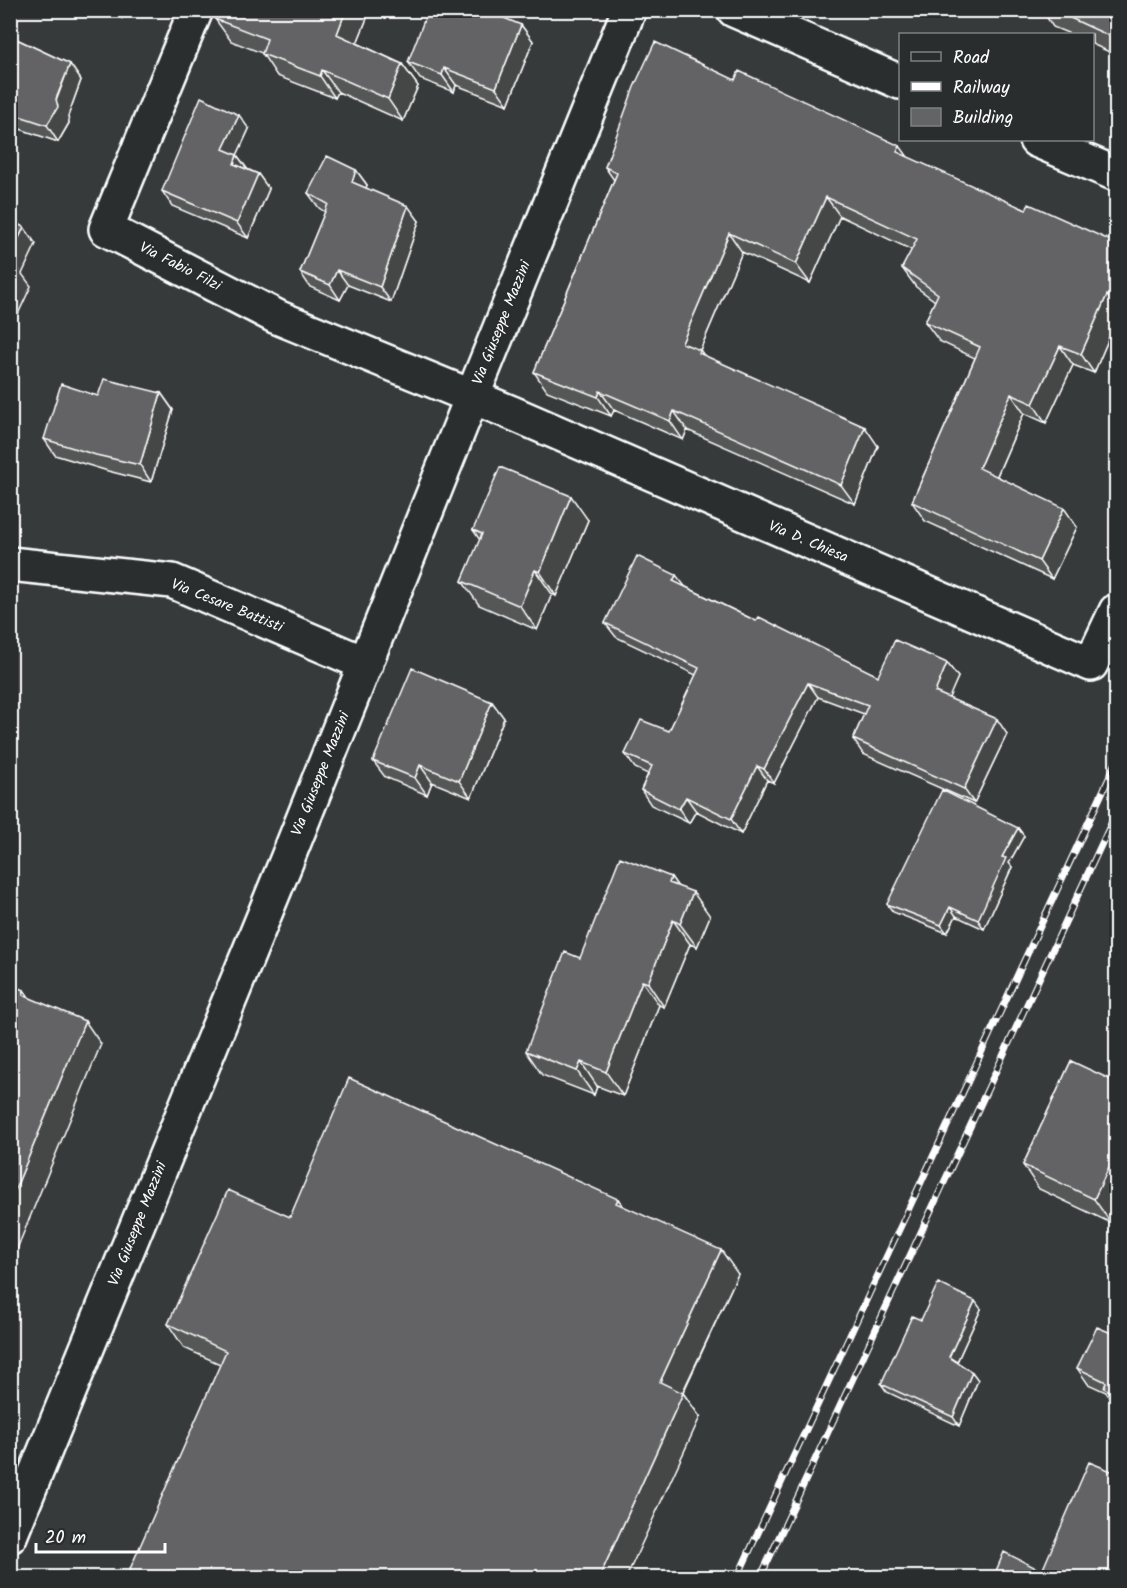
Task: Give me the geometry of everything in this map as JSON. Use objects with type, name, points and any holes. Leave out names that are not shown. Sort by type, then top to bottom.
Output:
[{"type":"street","name":"Via Fabio Filzi","points":[[196,10],[106,229],[276,316],[472,397]]},
{"type":"street","name":"Via Giuseppe Mazzini","points":[[10,1536],[291,851],[629,10]]},
{"type":"street","points":[[734,10],[899,82]]},
{"type":"street","points":[[1038,141],[1116,174]]},
{"type":"street","name":"Via D. Chiesa","points":[[472,397],[1090,664],[1116,611]]},
{"type":"street","name":"Via Cesare Battisti","points":[[10,564],[172,581],[366,664]]},
{"type":"building","points":[[219,10],[346,10],[337,34],[402,64],[388,99],[322,70],[320,76],[262,54],[267,39],[215,19]]},
{"type":"building","points":[[428,10],[485,10],[521,25],[496,88],[444,68],[442,75],[408,62]]},
{"type":"building","points":[[1053,10],[1116,10],[1116,39]]},
{"type":"building","points":[[10,36],[70,64],[56,99],[58,107],[47,125],[10,113]]},
{"type":"building","points":[[655,42],[735,80],[739,71],[900,146],[897,152],[1026,210],[1029,204],[1116,243],[1116,299],[1107,295],[1081,354],[1060,346],[1033,404],[1011,394],[979,468],[1064,508],[1039,561],[912,502],[980,347],[925,322],[938,294],[902,268],[917,239],[826,197],[796,264],[729,233],[682,343],[700,350],[699,353],[865,427],[841,485],[674,411],[670,421],[600,391],[598,397],[534,372],[617,173],[605,167],[634,87]]},
{"type":"building","points":[[201,97],[239,115],[223,149],[237,155],[234,164],[258,174],[237,223],[162,191]]},
{"type":"building","points":[[327,156],[356,170],[352,182],[408,206],[380,287],[337,270],[330,285],[300,272],[328,204],[308,193]]},
{"type":"building","points":[[10,221],[24,227],[10,257]]},
{"type":"building","points":[[10,266],[19,270],[10,288]]},
{"type":"building","points":[[104,379],[161,393],[140,465],[96,455],[44,439],[61,384],[98,396]]},
{"type":"building","points":[[500,467],[571,496],[540,572],[535,570],[520,606],[462,581],[482,534],[473,530]]},
{"type":"building","points":[[637,556],[676,575],[673,581],[756,621],[759,617],[878,676],[895,640],[947,663],[935,692],[997,719],[964,789],[853,739],[868,705],[808,683],[764,769],[757,766],[731,819],[686,797],[679,809],[641,790],[652,766],[625,754],[641,720],[669,731],[699,668],[605,623]]},
{"type":"building","points":[[412,668],[492,702],[459,781],[420,765],[415,778],[373,761]]},
{"type":"building","points":[[942,790],[1018,828],[1002,857],[1006,858],[978,920],[950,907],[941,925],[887,904]]},
{"type":"building","points":[[620,857],[671,877],[669,883],[693,892],[680,924],[673,920],[648,983],[642,981],[606,1072],[581,1062],[577,1071],[526,1051],[565,952],[580,958]]},
{"type":"building","points":[[10,984],[24,990],[23,995],[85,1021],[10,1202]]},
{"type":"building","points":[[1071,1061],[1116,1082],[1116,1152],[1094,1199],[1023,1165]]},
{"type":"building","points":[[349,1078],[618,1199],[616,1203],[721,1250],[660,1382],[683,1393],[599,1578],[126,1578],[226,1351],[168,1324],[228,1190],[290,1217]]},
{"type":"building","points":[[938,1283],[975,1301],[949,1357],[972,1372],[953,1417],[881,1384],[912,1316],[921,1320]]},
{"type":"building","points":[[1097,1327],[1116,1335],[1116,1394],[1104,1388],[1106,1382],[1077,1368]]},
{"type":"building","points":[[1089,1462],[1116,1473],[1116,1578],[993,1578],[1004,1552],[1042,1571]]},
{"type":"railway","points":[[737,1578],[1116,763]]},
{"type":"railway","points":[[760,1578],[1116,813]]}]
